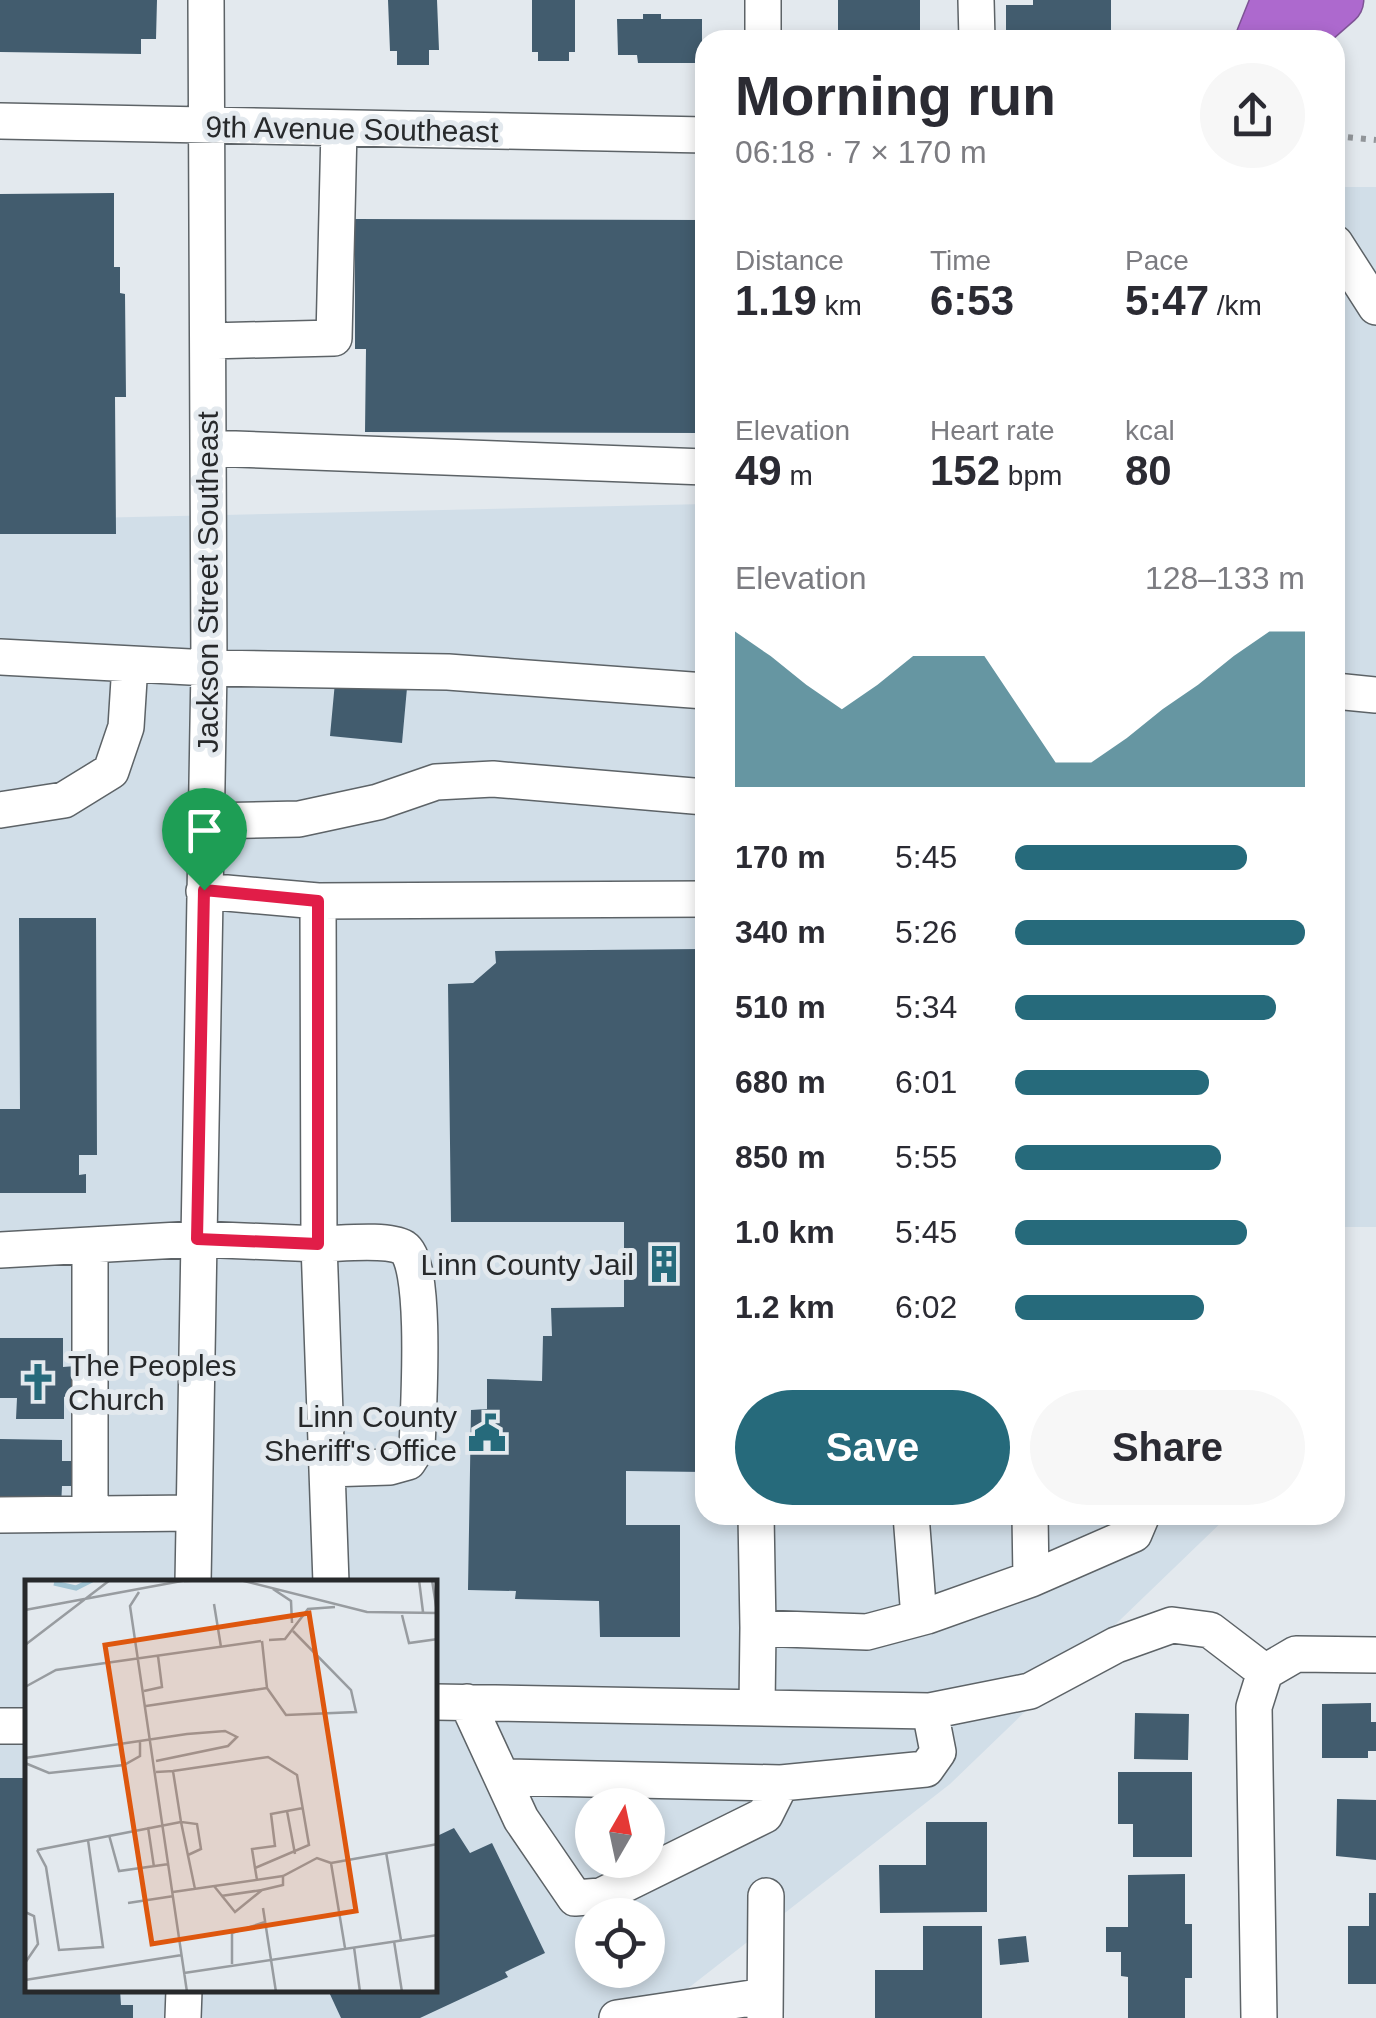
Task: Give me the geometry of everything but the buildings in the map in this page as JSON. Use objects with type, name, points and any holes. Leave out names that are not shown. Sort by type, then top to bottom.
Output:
[{"type":"highway","points":[[1266,30],[1278,0]]},
{"type":"highway","points":[[1307,30],[1336,0]]},
{"type":"street","name":"Jackson Street Southeast","points":[[193,1580],[209,668],[206,0]]},
{"type":"street","points":[[763,0],[763,30]]},
{"type":"street","points":[[976,0],[977,30]]},
{"type":"street","name":"9th Avenue Southeast","points":[[0,121],[695,135]]},
{"type":"street","points":[[208,341],[334,338],[339,129]]},
{"type":"street","points":[[1345,260],[1376,308]]},
{"type":"street","points":[[208,448],[695,467]]},
{"type":"street","points":[[0,658],[209,668],[448,672],[695,691]]},
{"type":"street","points":[[0,810],[64,800],[111,770],[126,727],[130,664]]},
{"type":"street","points":[[1345,692],[1376,696]]},
{"type":"street","points":[[206,822],[299,820],[378,802],[436,782],[493,780],[695,796]]},
{"type":"street","points":[[204,890],[318,901],[695,899]]},
{"type":"street","points":[[318,901],[318,1244],[331,1580]]},
{"type":"street","points":[[0,1250],[197,1239],[402,1246],[410,1254],[419,1308],[417,1448],[408,1462],[390,1467],[327,1469]]},
{"type":"street","points":[[90,1245],[90,1514]]},
{"type":"street","points":[[0,1514],[194,1513]]},
{"type":"street","points":[[756,1525],[757,1707]]},
{"type":"street","points":[[912,1525],[919,1618]]},
{"type":"street","points":[[1030,1525],[1030,1579]]},
{"type":"street","points":[[758,1628],[867,1632],[919,1618],[1030,1579],[1134,1534],[1138,1525]]},
{"type":"street","points":[[451,1702],[930,1710],[1030,1691],[1116,1645],[1172,1625],[1210,1630],[1266,1672]]},
{"type":"street","points":[[1259,2018],[1254,1706],[1266,1672],[1296,1654],[1376,1655]]},
{"type":"street","points":[[451,1702],[502,1777],[522,1819],[575,1898],[601,1896],[765,1815],[781,1783]]},
{"type":"street","points":[[502,1777],[781,1783],[926,1769],[938,1752],[930,1710]]},
{"type":"street","points":[[618,2018],[765,2007],[766,1896]]},
{"type":"street","points":[[183,2018],[184,1993]]},
{"type":"path","points":[[1345,137],[1376,140]]},
{"type":"shaded area","points":[[1345,187],[1376,187],[1376,1227],[1345,1227]]},
{"type":"shaded area","points":[[695,504],[695,1525],[1219,1525],[950,1784],[650,2018],[0,2018],[0,520]]},
{"type":"place","name":"Linn County Jail","points":[[664,1264]]},
{"type":"place","name":"The Peoples Church","points":[[38,1382]]},
{"type":"place","name":"Linn County Sheriff's Office","points":[[487,1433]]},
{"type":"route","points":[[204,890],[318,901],[318,1244],[197,1239],[204,890]]}]
